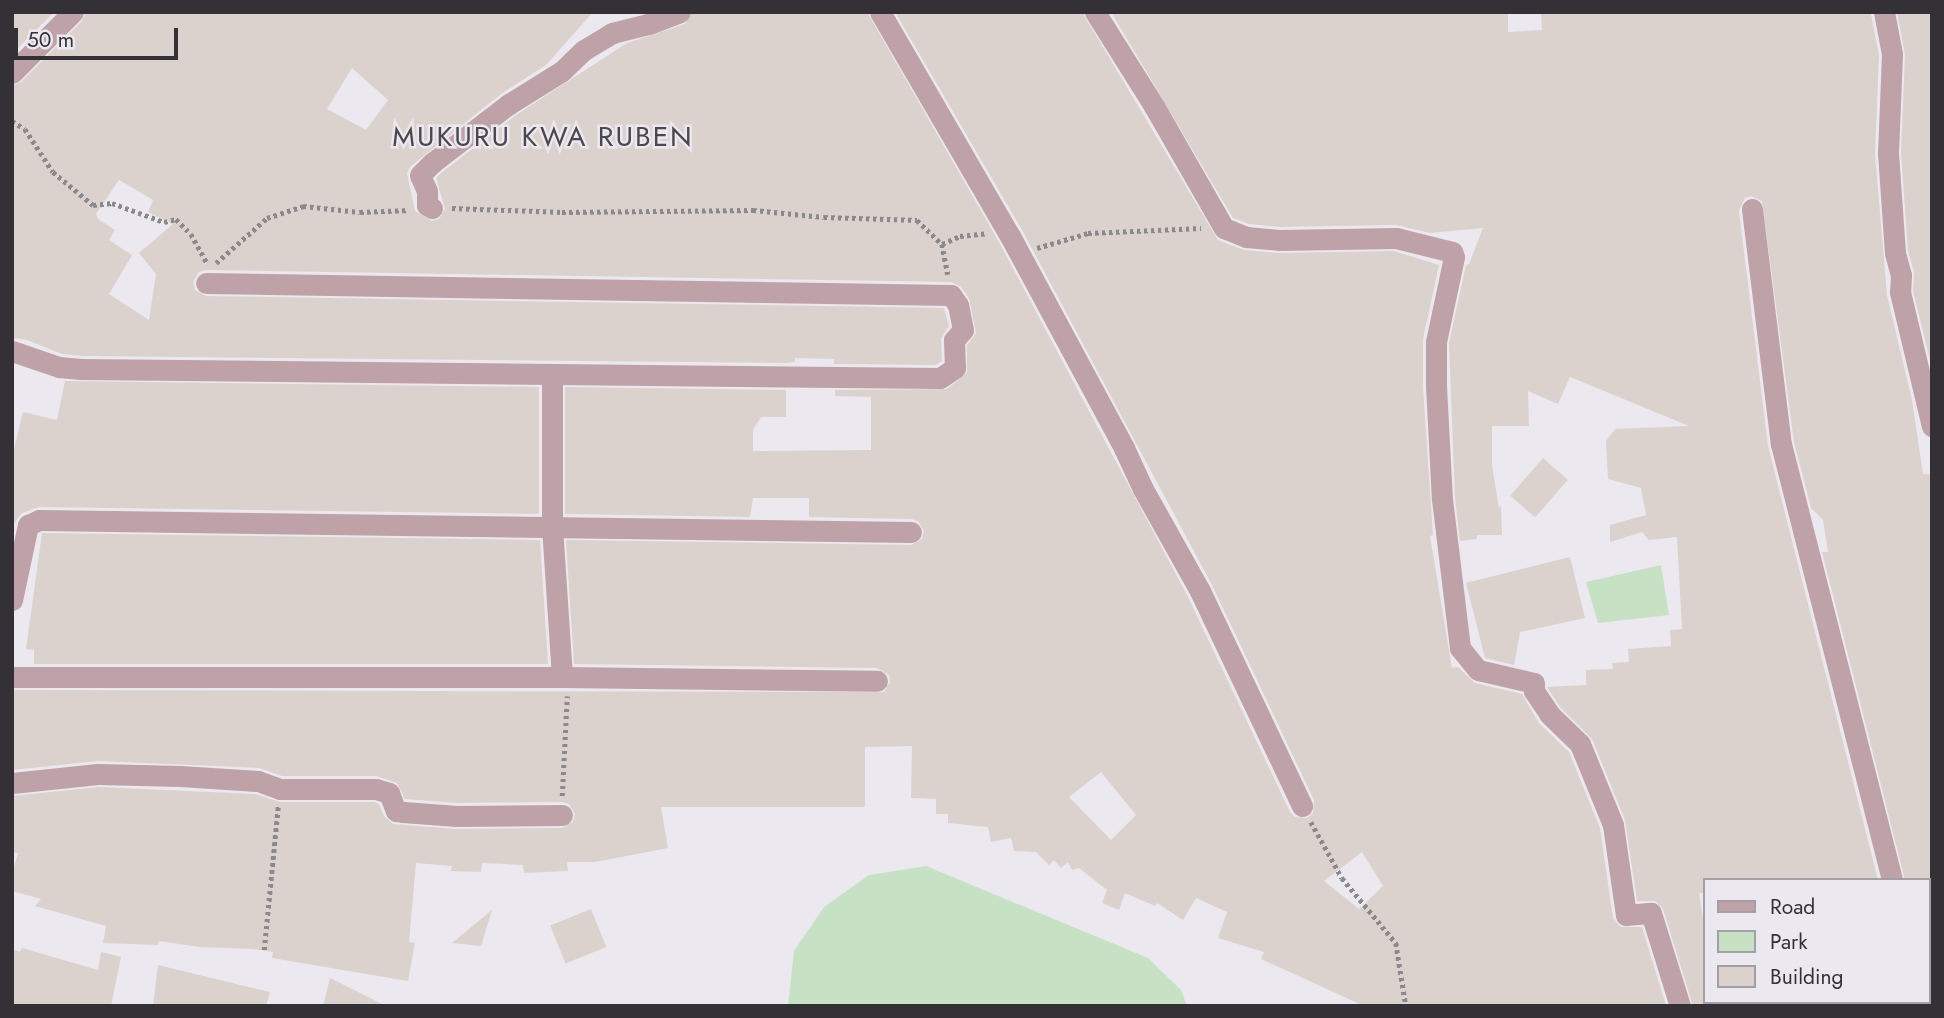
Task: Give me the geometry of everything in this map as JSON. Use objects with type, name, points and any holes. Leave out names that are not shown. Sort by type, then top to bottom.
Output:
[{"type":"street","points":[[12,74],[73,12]]},
{"type":"street","points":[[432,208],[427,205],[427,191],[420,175],[432,163],[509,104],[562,71],[584,50],[612,33],[681,12]]},
{"type":"street","points":[[880,12],[1010,236],[1200,591],[1302,806]]},
{"type":"street","points":[[1095,12],[1154,106],[1224,228],[1246,236],[1279,240],[1396,238],[1452,252],[1454,257],[1436,342],[1436,386],[1442,499],[1460,648],[1478,670],[1534,683],[1534,691],[1550,715],[1580,744],[1613,825],[1626,915],[1651,913],[1680,1006]]},
{"type":"street","points":[[1884,12],[1892,54],[1888,165],[1895,253],[1901,275],[1900,292],[1932,426]]},
{"type":"street","points":[[1752,209],[1782,444],[1891,878]]},
{"type":"street","points":[[12,351],[59,367],[81,369],[945,377],[955,368],[954,340],[963,330],[958,305],[951,295],[206,278]]},
{"type":"street","points":[[552,374],[552,525],[565,686]]},
{"type":"street","points":[[12,600],[28,525],[39,520],[552,525],[911,533]]},
{"type":"street","points":[[12,677],[565,686],[877,681]]},
{"type":"street","points":[[12,783],[98,774],[258,780],[280,789],[376,789],[389,793],[396,811],[403,812],[457,816],[562,815]]},
{"type":"path","points":[[12,121],[25,129],[53,172],[93,205],[113,203],[164,222],[176,219],[209,261],[216,263],[267,218],[303,206],[360,212],[432,208],[562,212],[754,210],[824,217],[916,220],[942,244],[951,295]]},
{"type":"path","points":[[942,244],[960,236],[987,233],[1010,236],[1018,255],[1053,241],[1088,233],[1224,228]]},
{"type":"path","points":[[206,278],[209,261]]},
{"type":"path","points":[[562,815],[565,686]]},
{"type":"path","points":[[264,950],[280,789]]},
{"type":"path","points":[[1302,806],[1342,878],[1396,943],[1406,1006]]},
{"type":"green space","points":[[1661,565],[1669,615],[1598,623],[1586,582]]},
{"type":"green space","points":[[926,866],[1148,958],[1181,990],[1187,1006],[788,1006],[794,951],[824,907],[869,875]]},
{"type":"building","points":[[12,12],[54,12],[12,54]]},
{"type":"building","points":[[86,12],[593,12],[546,65],[501,94],[411,166],[407,173],[415,211],[432,221],[439,219],[445,209],[436,178],[441,173],[516,115],[627,43],[685,24],[693,12],[867,12],[999,242],[1188,597],[1290,812],[1295,817],[1307,818],[1313,813],[1314,800],[1212,585],[1022,230],[895,12],[1082,12],[1218,240],[1244,250],[1278,253],[1394,251],[1439,265],[1423,339],[1423,387],[1433,535],[1430,536],[1452,668],[1458,667],[1475,683],[1522,694],[1539,723],[1569,752],[1600,828],[1613,918],[1621,927],[1642,927],[1666,1006],[1364,1006],[1261,959],[1264,952],[1218,938],[1227,912],[1196,898],[1183,920],[1157,903],[1155,906],[1125,893],[1119,910],[1102,903],[1107,890],[1079,868],[1072,870],[1068,862],[1061,868],[1054,860],[1049,865],[1036,852],[1014,851],[1011,838],[991,842],[988,827],[948,823],[948,814],[936,814],[936,799],[911,798],[912,746],[865,747],[865,807],[661,807],[668,848],[595,862],[567,862],[568,871],[524,873],[523,865],[482,863],[481,872],[451,871],[452,866],[416,863],[409,942],[415,943],[408,981],[272,958],[273,952],[253,949],[199,947],[159,941],[158,945],[103,943],[106,926],[35,906],[41,899],[12,891],[12,874],[18,853],[12,852],[12,796],[99,787],[255,794],[280,802],[374,802],[379,804],[384,816],[393,824],[456,829],[562,828],[573,822],[575,814],[569,804],[562,802],[457,803],[405,799],[397,783],[376,776],[282,776],[259,768],[98,761],[12,770],[14,690],[884,692],[890,682],[889,675],[877,668],[574,664],[566,540],[911,545],[922,539],[924,531],[918,521],[911,519],[809,517],[809,498],[753,498],[750,517],[565,514],[565,387],[786,390],[786,417],[761,417],[753,430],[753,451],[871,450],[871,397],[835,396],[835,390],[947,389],[967,373],[967,345],[976,333],[969,298],[961,287],[951,282],[206,270],[199,272],[193,282],[195,290],[206,296],[944,308],[949,326],[941,339],[942,361],[936,365],[834,364],[834,359],[795,358],[795,362],[786,363],[82,356],[62,354],[27,340],[12,338],[12,86],[21,82],[82,21]],"holes":[[[352,68],[388,100],[366,130],[327,109]],[[119,180],[153,200],[148,212],[173,224],[139,253],[156,274],[149,320],[109,294],[132,255],[109,240],[115,230],[98,219],[96,214]],[[1101,772],[1136,815],[1111,840],[1069,797]],[[1362,852],[1383,886],[1359,909],[1324,881]]]},
{"type":"building","points":[[1111,12],[1508,12],[1508,32],[1542,30],[1541,12],[1871,14],[1879,55],[1875,154],[1887,295],[1912,400],[1923,474],[1932,474],[1932,880],[1904,878],[1822,552],[1828,552],[1823,520],[1811,508],[1794,442],[1762,201],[1751,196],[1745,198],[1739,211],[1768,446],[1877,878],[1702,878],[1702,893],[1699,893],[1702,913],[1704,1006],[1693,1006],[1663,909],[1655,901],[1637,901],[1625,820],[1592,739],[1560,707],[1547,687],[1586,685],[1586,670],[1613,669],[1612,663],[1629,662],[1628,649],[1671,646],[1670,630],[1682,629],[1677,537],[1649,540],[1642,532],[1610,542],[1610,525],[1646,515],[1641,488],[1608,479],[1606,441],[1615,429],[1689,426],[1570,377],[1558,404],[1528,391],[1529,426],[1492,426],[1492,466],[1499,508],[1501,506],[1502,535],[1477,535],[1477,539],[1460,541],[1455,498],[1449,343],[1466,265],[1469,264],[1483,228],[1430,233],[1396,225],[1279,227],[1249,224],[1233,218]]},
{"type":"building","points":[[1897,12],[1932,12],[1932,368],[1913,291],[1914,272],[1908,251],[1901,153],[1905,55]]},
{"type":"building","points":[[65,381],[539,387],[539,514],[39,507],[22,513],[12,526],[12,457],[23,412],[57,420]]},
{"type":"building","points":[[1543,458],[1568,480],[1535,517],[1510,496]]},
{"type":"building","points":[[42,533],[540,540],[548,664],[34,664],[34,650],[26,649]]},
{"type":"building","points":[[1570,557],[1585,618],[1520,632],[1514,665],[1485,658],[1466,583]]},
{"type":"building","points":[[591,909],[606,947],[566,963],[550,925]]},
{"type":"building","points":[[492,910],[481,946],[452,943]]},
{"type":"building","points":[[22,948],[98,970],[101,952],[121,957],[111,1006],[12,1006],[12,949],[20,952]]},
{"type":"building","points":[[158,965],[270,992],[266,1006],[153,1006]]},
{"type":"building","points":[[330,978],[386,1006],[323,1006]]},
{"type":"district","name":"MUKURU KWA RUBEN","points":[[543,137]]}]
